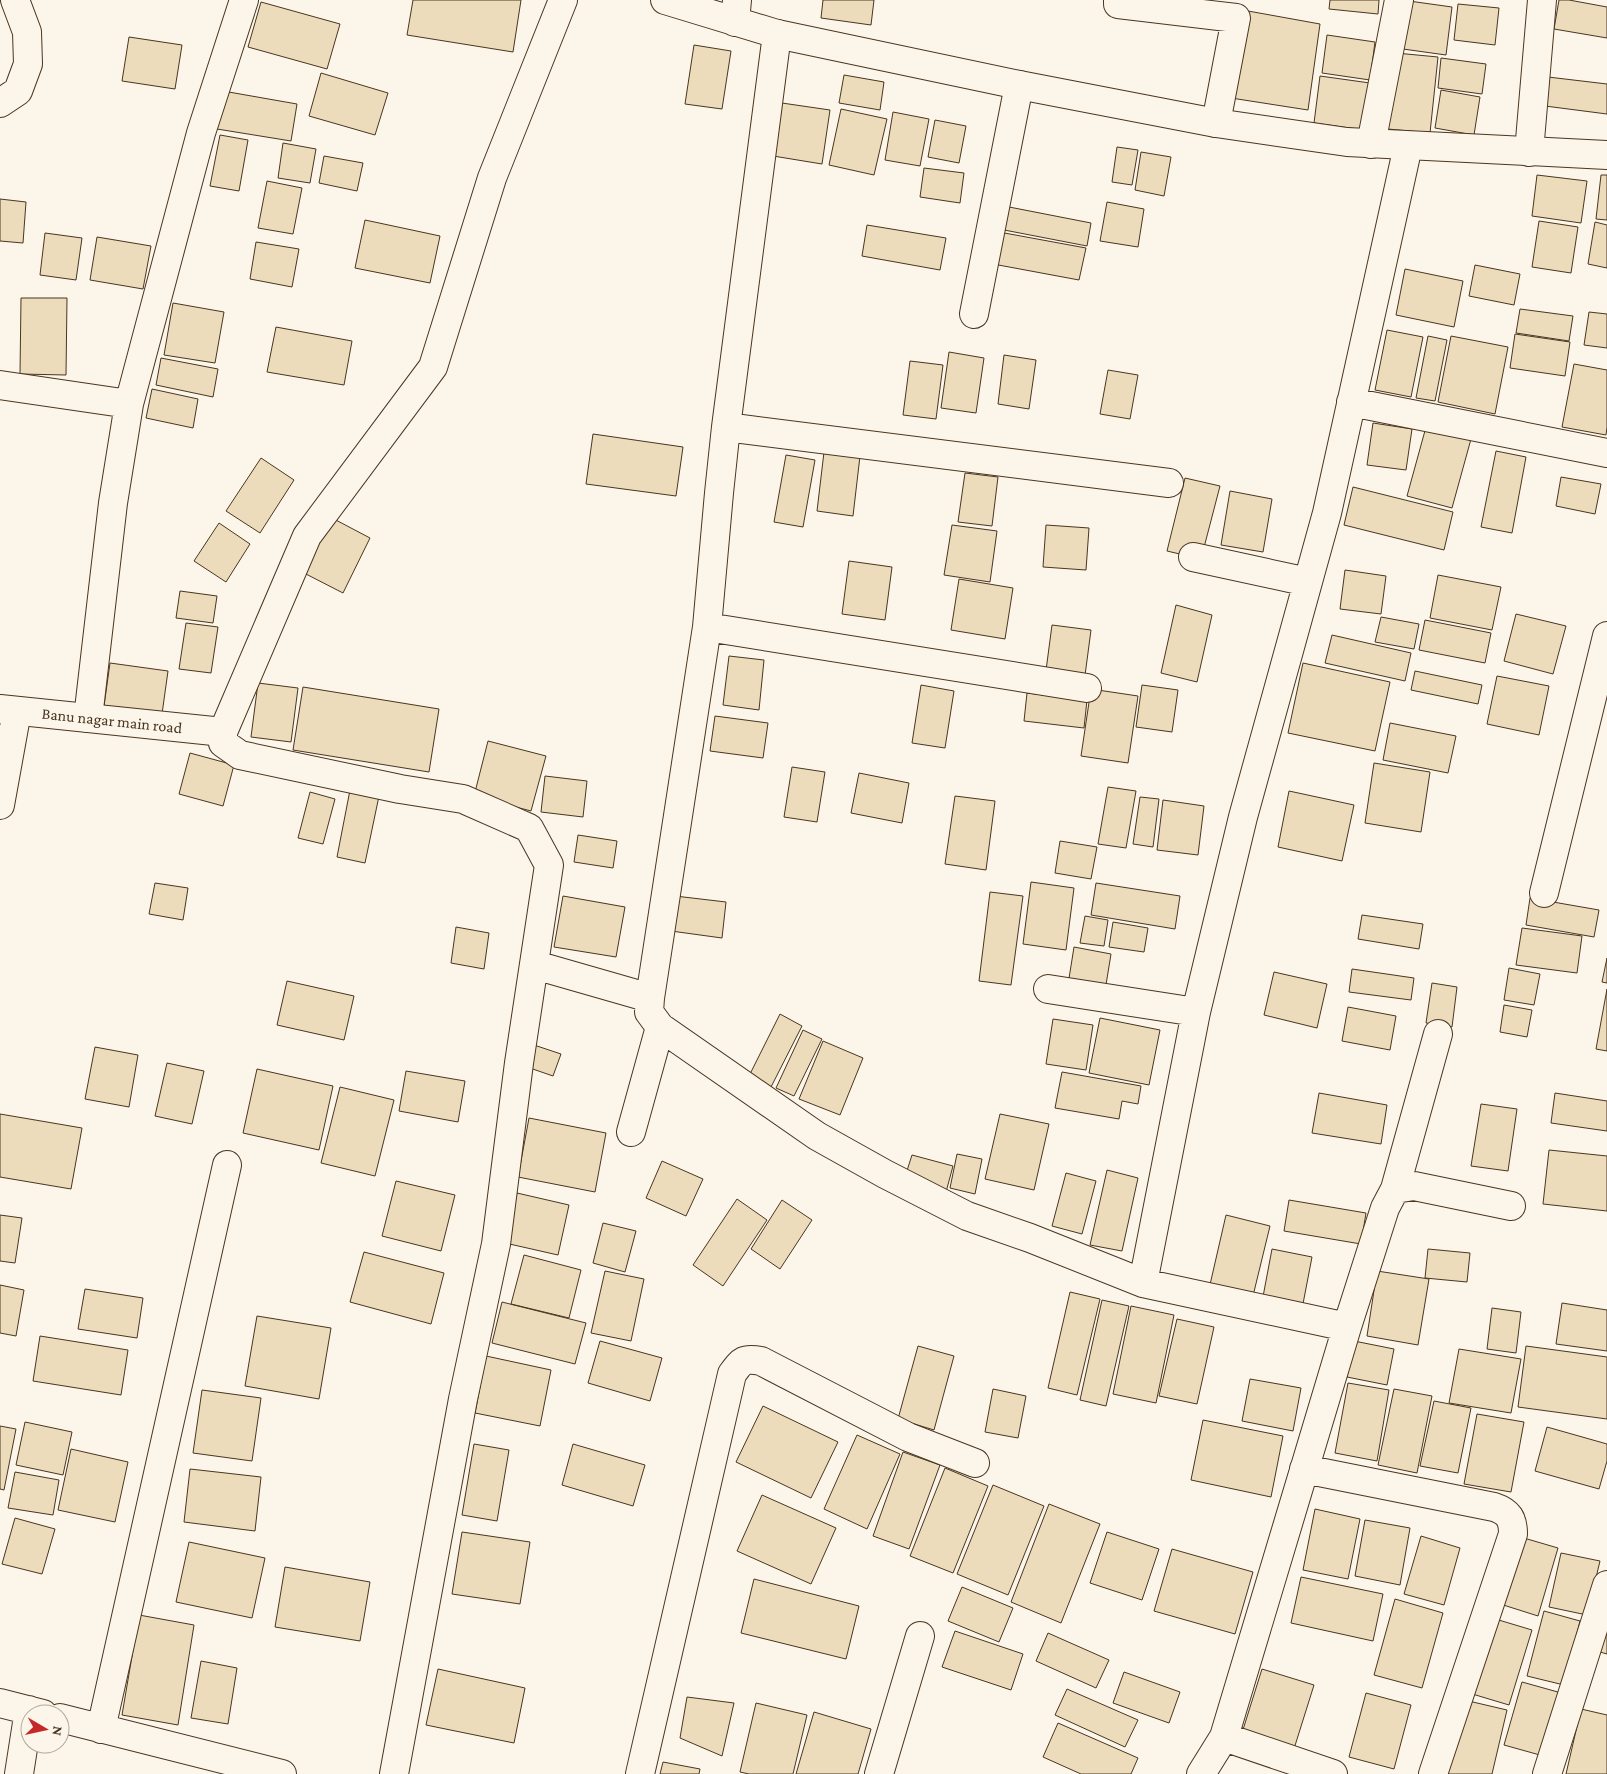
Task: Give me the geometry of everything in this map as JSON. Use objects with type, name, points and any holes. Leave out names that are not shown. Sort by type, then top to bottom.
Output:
[{"type":"street","points":[[0,103],[18,91],[28,64],[27,32],[15,0]]},
{"type":"street","points":[[88,718],[113,503],[129,404],[200,133],[244,0]]},
{"type":"street","points":[[394,1774],[462,1399],[496,1244],[519,1063],[549,865],[528,828],[463,799],[400,789],[240,755],[223,743],[224,732],[307,536],[433,367],[492,178],[563,0]]},
{"type":"street","points":[[665,0],[736,11],[777,34],[1019,85],[1216,123],[1371,144],[1607,155]]},
{"type":"street","points":[[1118,0],[1118,4],[1236,18],[1216,123]]},
{"type":"street","points":[[1371,144],[1399,0]]},
{"type":"street","points":[[1529,152],[1542,0]]},
{"type":"street","points":[[777,34],[726,427],[707,626],[650,998],[650,1012],[660,1027],[817,1136],[967,1216],[1030,1238],[1142,1282],[1347,1326]]},
{"type":"street","points":[[974,314],[1019,85]]},
{"type":"street","points":[[1142,1282],[1196,1012],[1243,817],[1327,513],[1408,146]]},
{"type":"street","points":[[0,385],[129,404]]},
{"type":"street","points":[[1351,402],[1607,453]]},
{"type":"street","points":[[726,427],[1169,483]]},
{"type":"street","points":[[1192,557],[1308,582]]},
{"type":"street","points":[[707,626],[1086,688]]},
{"type":"street","points":[[1544,894],[1607,636]]},
{"type":"street","points":[[0,804],[9,710]]},
{"type":"street","name":"Banu nagar main road","points":[[9,710],[224,732]]},
{"type":"street","points":[[535,966],[650,998]]},
{"type":"street","points":[[1048,989],[1196,1012]]},
{"type":"street","points":[[630,1132],[660,1027]]},
{"type":"street","points":[[1201,1774],[1224,1737],[1347,1326],[1385,1208],[1395,1189],[1438,1034]]},
{"type":"street","points":[[101,1729],[227,1165]]},
{"type":"street","points":[[1395,1189],[1414,1186],[1511,1206]]},
{"type":"street","points":[[640,1774],[732,1374],[741,1362],[749,1358],[762,1361],[908,1437],[974,1463]]},
{"type":"street","points":[[1304,1469],[1494,1506],[1510,1516],[1513,1524],[1513,1534],[1434,1774]]},
{"type":"street","points":[[1547,1774],[1607,1585]]},
{"type":"street","points":[[879,1774],[920,1636]]},
{"type":"street","points":[[0,1703],[20,1708]]},
{"type":"street","points":[[70,1721],[282,1774]]},
{"type":"street","points":[[1224,1737],[1333,1774]]},
{"type":"street","points":[[19,1774],[24,1754]]},
{"type":"building","points":[[413,0],[521,0],[513,52],[407,35]]},
{"type":"building","points":[[823,0],[874,0],[871,25],[821,18]]},
{"type":"building","points":[[1330,0],[1379,0],[1378,14],[1329,9]]},
{"type":"building","points":[[1559,0],[1607,7],[1607,38],[1554,29]]},
{"type":"building","points":[[1409,1],[1452,7],[1446,55],[1403,49]]},
{"type":"building","points":[[261,2],[340,24],[327,69],[248,47]]},
{"type":"building","points":[[1458,4],[1499,8],[1495,45],[1454,40]]},
{"type":"building","points":[[1248,11],[1320,24],[1308,110],[1231,98]]},
{"type":"building","points":[[1327,35],[1375,42],[1370,80],[1322,73]]},
{"type":"building","points":[[129,37],[182,45],[175,89],[122,81]]},
{"type":"building","points":[[694,45],[731,51],[722,109],[685,104]]},
{"type":"building","points":[[1396,53],[1438,57],[1430,133],[1388,129]]},
{"type":"building","points":[[1441,58],[1486,64],[1482,94],[1438,88]]},
{"type":"building","points":[[321,73],[388,93],[375,135],[309,116]]},
{"type":"building","points":[[844,75],[884,82],[880,110],[839,103]]},
{"type":"building","points":[[1320,76],[1370,83],[1364,130],[1314,123]]},
{"type":"building","points":[[1548,77],[1607,84],[1607,114],[1545,106]]},
{"type":"building","points":[[1441,90],[1480,97],[1474,135],[1435,128]]},
{"type":"building","points":[[223,91],[297,104],[291,141],[217,129]]},
{"type":"building","points":[[775,102],[830,110],[822,164],[767,155]]},
{"type":"building","points":[[841,109],[887,119],[874,175],[829,165]]},
{"type":"building","points":[[893,112],[929,119],[920,166],[885,160]]},
{"type":"building","points":[[935,120],[966,126],[959,163],[928,157]]},
{"type":"building","points":[[220,135],[248,140],[239,191],[210,186]]},
{"type":"building","points":[[283,143],[316,149],[310,183],[278,178]]},
{"type":"building","points":[[1117,147],[1138,150],[1132,185],[1112,182]]},
{"type":"building","points":[[1141,152],[1171,157],[1164,196],[1135,190]]},
{"type":"building","points":[[324,156],[363,163],[357,191],[319,183]]},
{"type":"building","points":[[924,168],[964,173],[960,203],[920,197]]},
{"type":"building","points":[[1537,175],[1587,181],[1581,223],[1532,216]]},
{"type":"building","points":[[1601,175],[1607,175],[1607,220],[1596,219]]},
{"type":"building","points":[[267,181],[302,188],[293,234],[258,228]]},
{"type":"building","points":[[0,199],[26,202],[23,243],[0,241]]},
{"type":"building","points":[[1107,202],[1144,209],[1138,247],[1100,241]]},
{"type":"building","points":[[1004,206],[1091,223],[1087,246],[999,229]]},
{"type":"building","points":[[365,220],[440,236],[430,283],[355,268]]},
{"type":"building","points":[[1539,221],[1578,227],[1571,273],[1532,267]]},
{"type":"building","points":[[1595,222],[1607,225],[1607,268],[1588,264]]},
{"type":"building","points":[[867,225],[946,238],[940,270],[862,256]]},
{"type":"building","points":[[999,232],[1086,248],[1079,280],[993,264]]},
{"type":"building","points":[[45,233],[82,238],[76,280],[40,275]]},
{"type":"building","points":[[97,237],[151,246],[143,289],[90,280]]},
{"type":"building","points":[[256,242],[299,249],[292,287],[250,279]]},
{"type":"building","points":[[1475,265],[1520,274],[1514,305],[1469,296]]},
{"type":"building","points":[[1405,269],[1463,281],[1454,327],[1396,315]]},
{"type":"building","points":[[21,298],[67,298],[66,375],[20,374]]},
{"type":"building","points":[[173,303],[224,312],[215,363],[164,355]]},
{"type":"building","points":[[1520,309],[1573,316],[1569,341],[1516,333]]},
{"type":"building","points":[[1589,312],[1607,314],[1607,348],[1584,345]]},
{"type":"building","points":[[276,327],[352,341],[344,385],[267,372]]},
{"type":"building","points":[[1387,330],[1423,337],[1411,397],[1375,390]]},
{"type":"building","points":[[1515,334],[1570,342],[1565,376],[1510,368]]},
{"type":"building","points":[[1428,336],[1447,340],[1435,401],[1416,398]]},
{"type":"building","points":[[1451,336],[1508,347],[1495,414],[1438,402]]},
{"type":"building","points":[[949,352],[984,358],[976,413],[941,408]]},
{"type":"building","points":[[1004,355],[1036,360],[1029,409],[998,404]]},
{"type":"building","points":[[161,358],[218,369],[213,397],[156,385]]},
{"type":"building","points":[[910,361],[943,365],[936,419],[903,415]]},
{"type":"building","points":[[1574,364],[1607,370],[1606,435],[1562,427]]},
{"type":"building","points":[[1108,370],[1138,375],[1130,419],[1100,414]]},
{"type":"building","points":[[152,389],[198,399],[193,428],[146,418]]},
{"type":"building","points":[[1373,423],[1412,429],[1406,470],[1367,465]]},
{"type":"building","points":[[1426,427],[1471,439],[1452,508],[1407,496]]},
{"type":"building","points":[[593,434],[683,447],[676,496],[586,484]]},
{"type":"building","points":[[1496,451],[1526,457],[1512,533],[1481,527]]},
{"type":"building","points":[[824,452],[860,456],[853,516],[817,511]]},
{"type":"building","points":[[786,455],[815,460],[803,527],[774,522]]},
{"type":"building","points":[[261,458],[294,480],[260,533],[226,511]]},
{"type":"building","points":[[965,473],[998,477],[992,526],[958,522]]},
{"type":"building","points":[[1561,477],[1601,484],[1595,514],[1556,506]]},
{"type":"building","points":[[1185,478],[1220,486],[1201,559],[1167,551]]},
{"type":"building","points":[[1353,487],[1453,512],[1444,550],[1344,525]]},
{"type":"building","points":[[1230,491],[1272,499],[1263,552],[1221,545]]},
{"type":"building","points":[[332,518],[370,538],[343,593],[304,573]]},
{"type":"building","points":[[219,523],[250,544],[226,582],[194,561]]},
{"type":"building","points":[[952,525],[997,531],[990,582],[944,575]]},
{"type":"building","points":[[1046,525],[1089,528],[1086,570],[1043,567]]},
{"type":"building","points":[[849,561],[892,567],[885,620],[842,614]]},
{"type":"building","points":[[1345,570],[1386,576],[1381,614],[1340,609]]},
{"type":"building","points":[[1438,575],[1501,587],[1492,630],[1430,618]]},
{"type":"building","points":[[959,579],[1013,588],[1005,639],[951,630]]},
{"type":"building","points":[[180,591],[217,596],[213,623],[176,618]]},
{"type":"building","points":[[1176,605],[1212,615],[1197,682],[1161,673]]},
{"type":"building","points":[[1516,614],[1566,626],[1553,674],[1504,661]]},
{"type":"building","points":[[1381,617],[1419,624],[1414,649],[1375,642]]},
{"type":"building","points":[[1425,620],[1491,633],[1485,663],[1419,650]]},
{"type":"building","points":[[186,623],[218,627],[211,673],[179,669]]},
{"type":"building","points":[[1052,625],[1091,630],[1084,683],[1045,678]]},
{"type":"building","points":[[1332,635],[1411,653],[1405,681],[1325,663]]},
{"type":"building","points":[[729,656],[764,660],[759,710],[723,705]]},
{"type":"building","points":[[110,663],[168,671],[162,714],[104,706]]},
{"type":"building","points":[[1303,663],[1390,682],[1375,751],[1288,733]]},
{"type":"building","points":[[1415,671],[1482,685],[1478,704],[1411,690]]},
{"type":"building","points":[[1497,676],[1549,686],[1539,735],[1487,724]]},
{"type":"building","points":[[258,683],[298,688],[291,742],[251,737]]},
{"type":"building","points":[[921,685],[954,691],[945,748],[912,743]]},
{"type":"building","points":[[1142,685],[1178,690],[1172,732],[1136,727]]},
{"type":"building","points":[[303,687],[439,709],[429,772],[293,750]]},
{"type":"building","points":[[1091,689],[1138,696],[1128,763],[1081,756]]},
{"type":"building","points":[[1027,693],[1087,700],[1084,728],[1024,721]]},
{"type":"building","points":[[715,716],[768,723],[763,758],[710,751]]},
{"type":"building","points":[[1390,723],[1456,736],[1448,773],[1383,760]]},
{"type":"building","points":[[488,741],[546,756],[531,811],[474,796]]},
{"type":"building","points":[[190,753],[234,765],[223,806],[179,794]]},
{"type":"building","points":[[1374,763],[1430,772],[1421,832],[1365,823]]},
{"type":"building","points":[[792,767],[825,772],[817,822],[784,817]]},
{"type":"building","points":[[859,773],[909,783],[902,823],[851,813]]},
{"type":"building","points":[[545,776],[587,781],[583,817],[541,812]]},
{"type":"building","points":[[1108,787],[1136,791],[1126,848],[1098,844]]},
{"type":"building","points":[[350,790],[379,796],[365,863],[337,857]]},
{"type":"building","points":[[1289,791],[1354,805],[1342,861],[1278,847]]},
{"type":"building","points":[[310,792],[335,799],[323,844],[298,838]]},
{"type":"building","points":[[955,796],[995,801],[986,870],[945,864]]},
{"type":"building","points":[[1140,797],[1159,799],[1153,847],[1133,844]]},
{"type":"building","points":[[1163,800],[1204,806],[1198,855],[1157,850]]},
{"type":"building","points":[[578,835],[617,841],[613,868],[574,862]]},
{"type":"building","points":[[1060,841],[1097,847],[1091,879],[1055,873]]},
{"type":"building","points":[[1031,882],[1074,888],[1066,950],[1023,944]]},
{"type":"building","points":[[155,883],[188,888],[183,920],[149,914]]},
{"type":"building","points":[[1096,883],[1180,896],[1175,929],[1091,915]]},
{"type":"building","points":[[990,892],[1023,896],[1011,985],[979,981]]},
{"type":"building","points":[[563,896],[625,907],[616,957],[554,947]]},
{"type":"building","points":[[675,896],[726,902],[722,938],[671,931]]},
{"type":"building","points":[[1530,898],[1599,910],[1594,937],[1526,925]]},
{"type":"building","points":[[1362,915],[1423,924],[1419,949],[1358,939]]},
{"type":"building","points":[[1085,916],[1108,920],[1104,946],[1080,943]]},
{"type":"building","points":[[1113,922],[1148,928],[1144,952],[1109,947]]},
{"type":"building","points":[[456,927],[489,933],[484,969],[451,963]]},
{"type":"building","points":[[1522,928],[1582,936],[1577,973],[1516,965]]},
{"type":"building","points":[[1074,947],[1111,954],[1104,997],[1067,991]]},
{"type":"building","points":[[1607,958],[1607,983],[1602,982]]},
{"type":"building","points":[[1509,968],[1540,974],[1534,1005],[1504,1000]]},
{"type":"building","points":[[1352,969],[1414,978],[1411,1000],[1349,992]]},
{"type":"building","points":[[1274,972],[1327,984],[1317,1028],[1264,1015]]},
{"type":"building","points":[[287,981],[354,996],[344,1040],[277,1025]]},
{"type":"building","points":[[1432,983],[1457,987],[1452,1027],[1426,1023]]},
{"type":"building","points":[[1607,989],[1607,1051],[1596,1049]]},
{"type":"building","points":[[1504,1005],[1532,1010],[1527,1037],[1500,1032]]},
{"type":"building","points":[[1348,1007],[1396,1016],[1390,1050],[1342,1041]]},
{"type":"building","points":[[780,1014],[802,1026],[771,1087],[749,1076]]},
{"type":"building","points":[[1100,1018],[1160,1030],[1149,1085],[1089,1073]]},
{"type":"building","points":[[1053,1019],[1093,1025],[1086,1070],[1046,1064]]},
{"type":"building","points":[[803,1030],[822,1039],[794,1096],[776,1088]]},
{"type":"building","points":[[823,1041],[863,1058],[840,1115],[799,1099]]},
{"type":"building","points":[[534,1045],[561,1054],[553,1076],[527,1067]]},
{"type":"building","points":[[95,1047],[138,1055],[129,1107],[85,1099]]},
{"type":"building","points":[[167,1063],[204,1071],[192,1124],[155,1116]]},
{"type":"building","points":[[257,1069],[333,1086],[319,1150],[243,1133]]},
{"type":"building","points":[[406,1071],[465,1081],[458,1122],[399,1111]]},
{"type":"building","points":[[1062,1072],[1141,1086],[1138,1104],[1122,1101],[1119,1119],[1055,1108]]},
{"type":"building","points":[[340,1087],[394,1100],[375,1176],[321,1163]]},
{"type":"building","points":[[1319,1093],[1387,1105],[1381,1144],[1312,1133]]},
{"type":"building","points":[[1555,1093],[1607,1101],[1607,1131],[1551,1123]]},
{"type":"building","points":[[1481,1104],[1517,1109],[1508,1171],[1471,1166]]},
{"type":"building","points":[[0,1114],[82,1128],[71,1189],[0,1177]]},
{"type":"building","points":[[1000,1114],[1049,1124],[1034,1190],[985,1179]]},
{"type":"building","points":[[529,1118],[606,1133],[595,1192],[518,1177]]},
{"type":"building","points":[[1549,1150],[1607,1156],[1607,1211],[1543,1204]]},
{"type":"building","points":[[957,1154],[982,1159],[975,1194],[950,1188]]},
{"type":"building","points":[[912,1155],[953,1166],[946,1192],[904,1180]]},
{"type":"building","points":[[662,1161],[703,1179],[686,1216],[646,1198]]},
{"type":"building","points":[[1107,1170],[1138,1178],[1122,1251],[1090,1245]]},
{"type":"building","points":[[1066,1173],[1096,1181],[1082,1234],[1052,1226]]},
{"type":"building","points":[[396,1181],[455,1195],[441,1251],[382,1236]]},
{"type":"building","points":[[517,1193],[569,1205],[558,1255],[505,1243]]},
{"type":"building","points":[[737,1199],[767,1220],[723,1286],[693,1265]]},
{"type":"building","points":[[782,1200],[812,1220],[780,1269],[751,1249]]},
{"type":"building","points":[[1289,1200],[1366,1213],[1361,1244],[1284,1231]]},
{"type":"building","points":[[0,1215],[22,1218],[15,1263],[0,1261]]},
{"type":"building","points":[[1226,1215],[1270,1226],[1252,1300],[1209,1289]]},
{"type":"building","points":[[603,1223],[636,1231],[625,1272],[593,1263]]},
{"type":"building","points":[[1272,1249],[1312,1257],[1302,1309],[1262,1302]]},
{"type":"building","points":[[1428,1249],[1470,1253],[1467,1282],[1425,1278]]},
{"type":"building","points":[[364,1252],[444,1273],[431,1324],[350,1302]]},
{"type":"building","points":[[524,1255],[581,1270],[569,1318],[511,1304]]},
{"type":"building","points":[[605,1271],[644,1279],[631,1341],[591,1333]]},
{"type":"building","points":[[1377,1271],[1429,1279],[1418,1345],[1367,1336]]},
{"type":"building","points":[[0,1285],[24,1290],[16,1336],[0,1333]]},
{"type":"building","points":[[85,1289],[143,1298],[137,1338],[78,1329]]},
{"type":"building","points":[[1070,1292],[1100,1299],[1077,1395],[1048,1388]]},
{"type":"building","points":[[1102,1300],[1129,1306],[1106,1406],[1080,1400]]},
{"type":"building","points":[[502,1302],[586,1323],[575,1364],[492,1343]]},
{"type":"building","points":[[1562,1303],[1607,1310],[1607,1351],[1556,1344]]},
{"type":"building","points":[[1131,1306],[1174,1315],[1156,1403],[1113,1394]]},
{"type":"building","points":[[1492,1308],[1521,1312],[1516,1353],[1487,1349]]},
{"type":"building","points":[[257,1316],[331,1328],[319,1399],[245,1386]]},
{"type":"building","points":[[1177,1319],[1214,1327],[1197,1404],[1159,1396]]},
{"type":"building","points":[[40,1336],[128,1350],[121,1395],[33,1381]]},
{"type":"building","points":[[600,1341],[662,1358],[650,1401],[588,1383]]},
{"type":"building","points":[[1354,1341],[1394,1349],[1387,1385],[1347,1377]]},
{"type":"building","points":[[918,1346],[954,1356],[934,1430],[898,1419]]},
{"type":"building","points":[[1526,1346],[1607,1357],[1607,1419],[1518,1407]]},
{"type":"building","points":[[1459,1349],[1521,1359],[1511,1413],[1449,1403]]},
{"type":"building","points":[[486,1356],[551,1370],[540,1426],[475,1413]]},
{"type":"building","points":[[1250,1379],[1301,1388],[1293,1431],[1242,1421]]},
{"type":"building","points":[[1348,1383],[1389,1390],[1377,1461],[1335,1453]]},
{"type":"building","points":[[993,1389],[1026,1396],[1018,1438],[985,1432]]},
{"type":"building","points":[[1394,1389],[1432,1396],[1417,1473],[1378,1465]]},
{"type":"building","points":[[202,1390],[261,1398],[252,1461],[193,1453]]},
{"type":"building","points":[[1434,1401],[1471,1408],[1458,1473],[1420,1466]]},
{"type":"building","points":[[763,1406],[838,1442],[811,1498],[736,1462]]},
{"type":"building","points":[[1477,1414],[1524,1422],[1511,1492],[1464,1484]]},
{"type":"building","points":[[1203,1420],[1283,1436],[1271,1497],[1191,1480]]},
{"type":"building","points":[[25,1422],[72,1432],[63,1475],[16,1465]]},
{"type":"building","points":[[0,1426],[16,1429],[4,1490],[0,1489]]},
{"type":"building","points":[[1547,1427],[1607,1444],[1607,1461],[1599,1489],[1535,1471]]},
{"type":"building","points":[[857,1435],[900,1454],[867,1529],[824,1509]]},
{"type":"building","points":[[474,1444],[509,1450],[497,1521],[462,1515]]},
{"type":"building","points":[[573,1444],[645,1465],[633,1506],[562,1485]]},
{"type":"building","points":[[71,1449],[128,1462],[115,1522],[58,1510]]},
{"type":"building","points":[[903,1452],[940,1465],[909,1549],[873,1536]]},
{"type":"building","points":[[945,1468],[988,1486],[953,1573],[910,1556]]},
{"type":"building","points":[[190,1469],[261,1477],[255,1531],[184,1522]]},
{"type":"building","points":[[15,1472],[59,1480],[53,1515],[8,1508]]},
{"type":"building","points":[[993,1485],[1044,1506],[1008,1595],[957,1574]]},
{"type":"building","points":[[762,1495],[836,1528],[811,1584],[737,1551]]},
{"type":"building","points":[[1049,1504],[1100,1524],[1061,1623],[1011,1602]]},
{"type":"building","points":[[1315,1509],[1360,1519],[1348,1579],[1303,1570]]},
{"type":"building","points":[[15,1518],[55,1529],[42,1574],[2,1564]]},
{"type":"building","points":[[1365,1520],[1410,1528],[1400,1585],[1355,1576]]},
{"type":"building","points":[[462,1532],[530,1542],[520,1604],[452,1594]]},
{"type":"building","points":[[1107,1532],[1159,1549],[1142,1600],[1090,1583]]},
{"type":"building","points":[[1421,1536],[1460,1548],[1444,1605],[1404,1594]]},
{"type":"building","points":[[1517,1536],[1558,1548],[1538,1616],[1497,1603]]},
{"type":"building","points":[[189,1542],[265,1558],[252,1618],[176,1602]]},
{"type":"building","points":[[1172,1549],[1253,1572],[1235,1634],[1154,1611]]},
{"type":"building","points":[[1561,1553],[1600,1561],[1587,1615],[1549,1607]]},
{"type":"building","points":[[285,1567],[370,1582],[360,1641],[275,1627]]},
{"type":"building","points":[[1301,1577],[1383,1594],[1373,1641],[1291,1623]]},
{"type":"building","points":[[754,1579],[859,1606],[846,1659],[741,1633]]},
{"type":"building","points":[[962,1587],[1013,1608],[999,1642],[948,1621]]},
{"type":"building","points":[[1395,1599],[1443,1613],[1422,1688],[1374,1675]]},
{"type":"building","points":[[1544,1611],[1580,1621],[1564,1685],[1527,1676]]},
{"type":"building","points":[[139,1615],[194,1625],[178,1725],[122,1715]]},
{"type":"building","points":[[1492,1618],[1532,1630],[1509,1705],[1469,1693]]},
{"type":"building","points":[[1607,1625],[1607,1654],[1600,1652]]},
{"type":"building","points":[[955,1631],[1023,1654],[1011,1690],[942,1667]]},
{"type":"building","points":[[1048,1633],[1109,1660],[1096,1688],[1036,1661]]},
{"type":"building","points":[[201,1661],[237,1668],[228,1724],[191,1718]]},
{"type":"building","points":[[438,1669],[525,1688],[514,1743],[426,1725]]},
{"type":"building","points":[[1262,1669],[1314,1685],[1293,1752],[1241,1736]]},
{"type":"building","points":[[1124,1672],[1180,1692],[1169,1723],[1113,1703]]},
{"type":"building","points":[[1522,1682],[1565,1694],[1547,1757],[1504,1745]]},
{"type":"building","points":[[1067,1689],[1138,1720],[1125,1747],[1055,1715]]},
{"type":"building","points":[[1366,1693],[1411,1705],[1394,1769],[1349,1757]]},
{"type":"building","points":[[687,1697],[734,1703],[722,1756],[680,1738]]},
{"type":"building","points":[[1460,1699],[1507,1710],[1492,1774],[1442,1774]]},
{"type":"building","points":[[756,1703],[807,1715],[793,1774],[749,1774],[740,1772]]},
{"type":"building","points":[[1581,1709],[1607,1715],[1607,1774],[1566,1774]]},
{"type":"building","points":[[814,1712],[871,1729],[858,1774],[796,1774]]},
{"type":"building","points":[[1058,1723],[1138,1758],[1131,1774],[1081,1774],[1043,1757]]},
{"type":"building","points":[[663,1762],[700,1769],[699,1774],[660,1774]]}]
